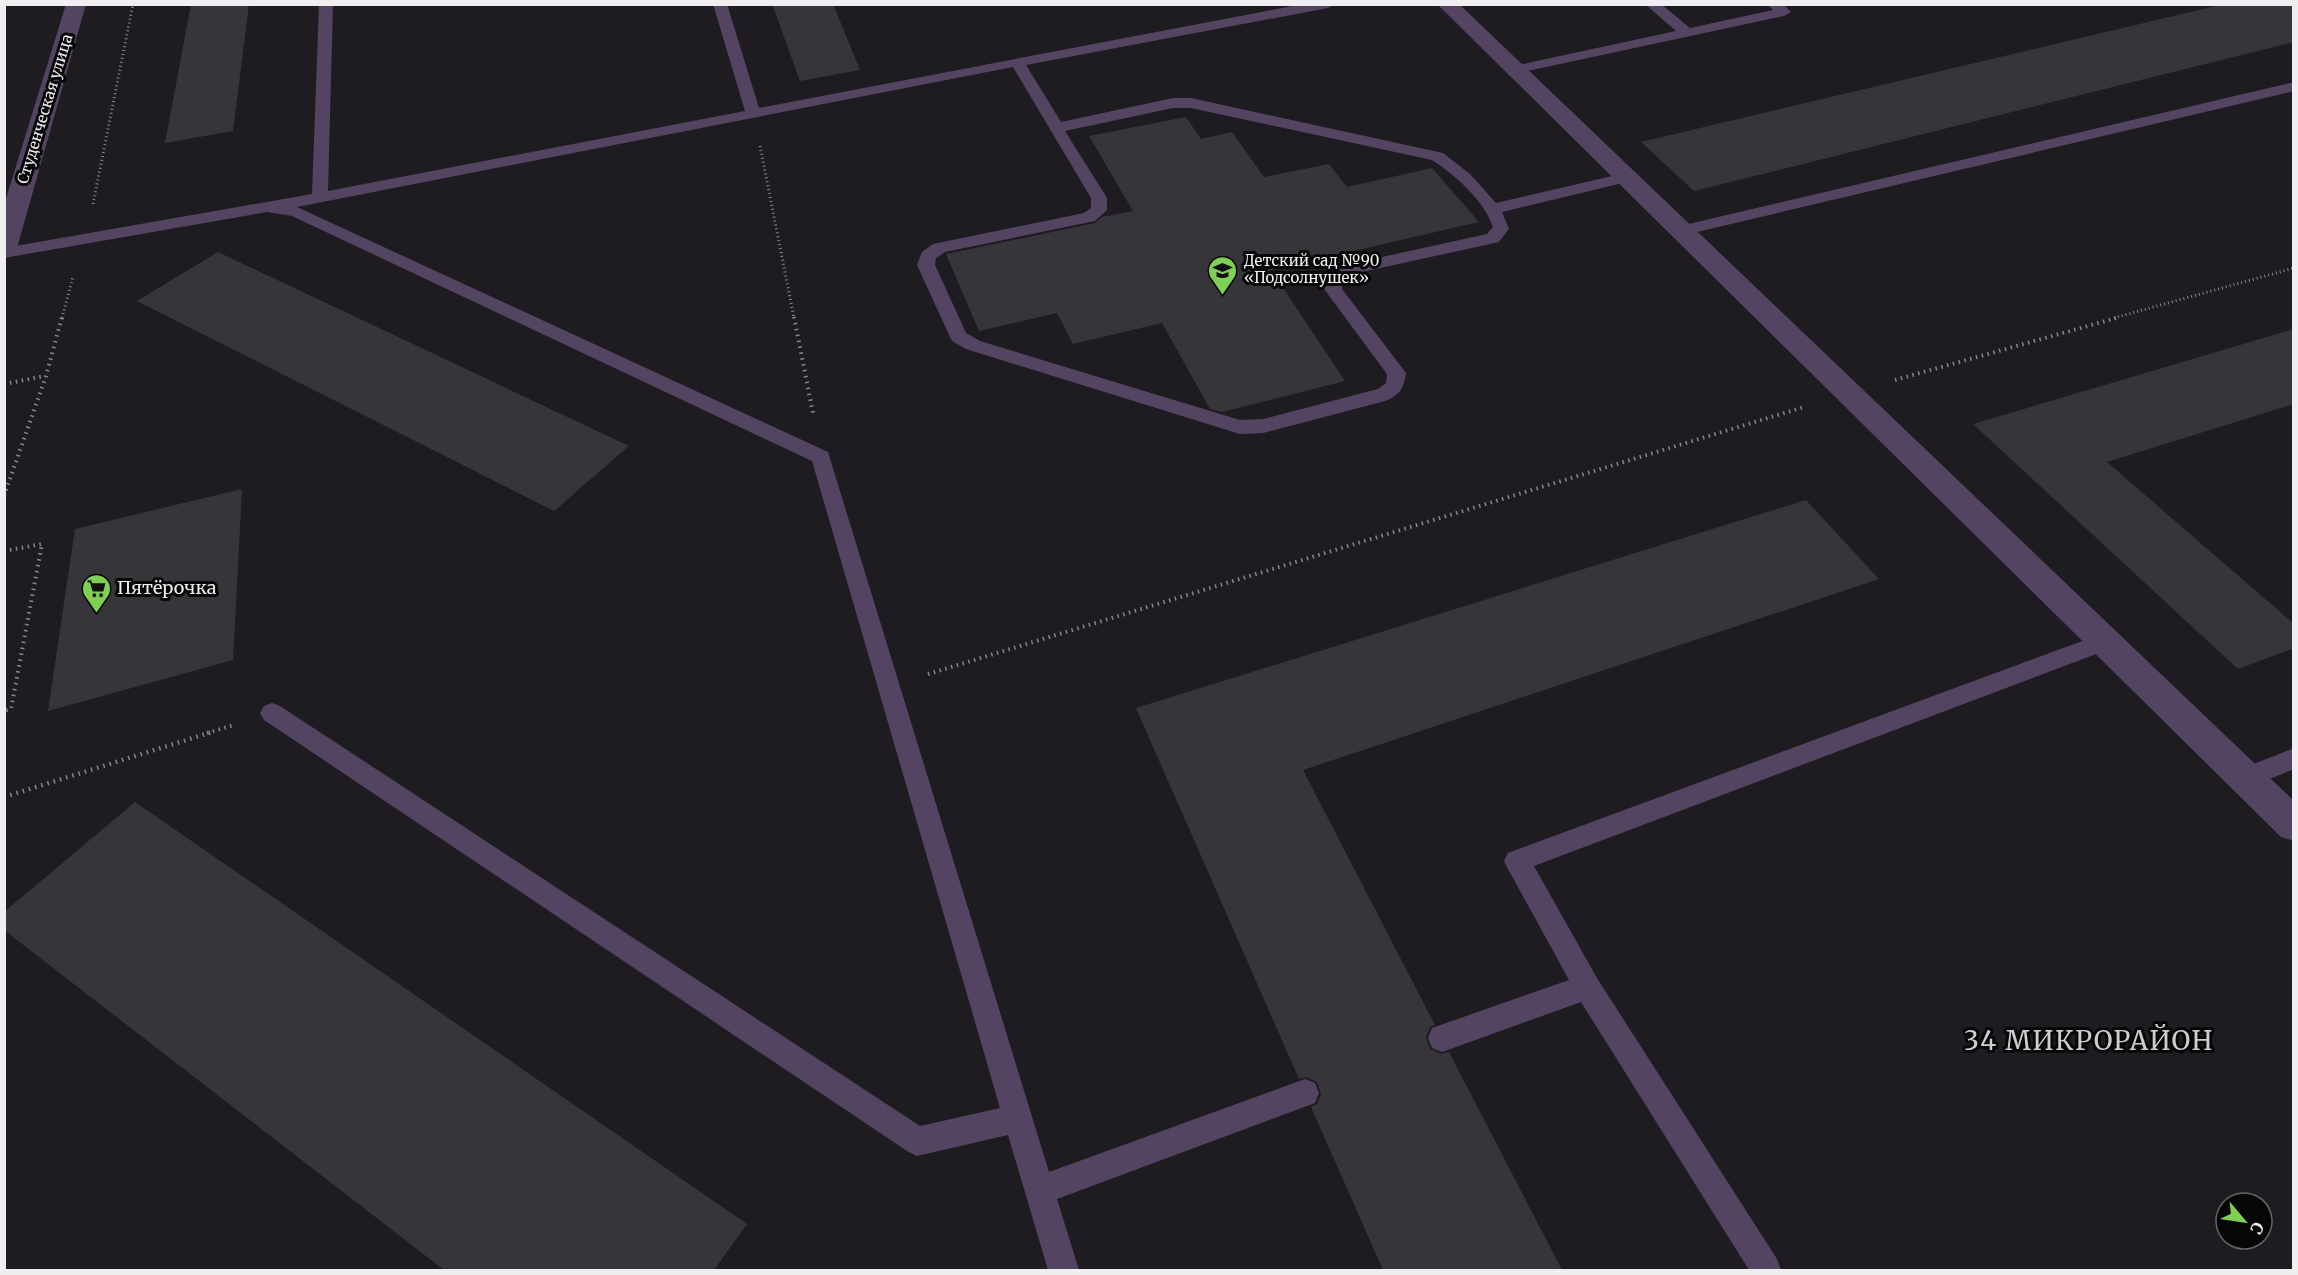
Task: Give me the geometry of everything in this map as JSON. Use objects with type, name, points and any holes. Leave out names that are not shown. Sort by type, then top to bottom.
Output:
[{"type":"street","name":"Студенческая улица","points":[[4,248],[9,211],[76,4]]},
{"type":"street","points":[[1447,4],[2294,825]]},
{"type":"lane","points":[[320,198],[326,4]]},
{"type":"lane","points":[[720,4],[753,113]]},
{"type":"lane","points":[[4,253],[320,198],[1017,62],[1328,4]]},
{"type":"lane","points":[[1652,4],[1687,33]]},
{"type":"lane","points":[[1514,70],[1784,12],[1774,4]]},
{"type":"lane","points":[[1017,62],[1056,128],[1099,198],[1099,210],[1089,217],[939,248],[928,256],[926,265],[959,337],[974,345],[1240,427],[1274,423],[1385,394],[1395,386],[1397,373],[1333,289],[1335,279],[1347,270],[1493,238],[1499,233],[1501,226],[1492,209],[1448,161],[1437,156],[1191,103],[1173,103],[1056,128]]},
{"type":"lane","points":[[1680,231],[2294,86]]},
{"type":"lane","points":[[1492,209],[1626,178]]},
{"type":"lane","points":[[266,207],[296,212],[821,457],[1063,1270]]},
{"type":"lane","points":[[1766,1270],[1587,987],[1517,861],[2104,642]]},
{"type":"lane","points":[[272,713],[917,1141],[1019,1118]]},
{"type":"lane","points":[[2245,778],[2294,758]]},
{"type":"lane","points":[[1442,1038],[1587,987]]},
{"type":"lane","points":[[1040,1190],[1305,1092]]},
{"type":"path","points":[[4,496],[46,376],[78,256],[86,239],[133,4]]},
{"type":"path","points":[[753,113],[821,457]]},
{"type":"path","points":[[890,685],[1848,393],[2294,268]]},
{"type":"path","points":[[4,384],[46,376]]},
{"type":"path","points":[[4,551],[42,544],[11,709],[4,711]]},
{"type":"path","points":[[4,797],[272,713]]},
{"type":"building","points":[[191,4],[249,4],[233,131],[165,143]]},
{"type":"building","points":[[772,4],[833,4],[860,70],[800,81]]},
{"type":"building","points":[[2224,4],[2294,4],[2294,42],[1694,191],[1641,142]]},
{"type":"building","points":[[1186,117],[1201,139],[1232,132],[1264,177],[1329,164],[1347,187],[1432,168],[1479,222],[1271,270],[1345,381],[1222,412],[1210,409],[1162,323],[1073,344],[1057,313],[979,331],[946,254],[1095,223],[1102,217],[1133,211],[1089,136]]},
{"type":"building","points":[[218,252],[629,446],[554,511],[137,301]]},
{"type":"building","points":[[2294,329],[2294,404],[2107,462],[2294,624],[2294,648],[2238,669],[1973,424]]},
{"type":"building","points":[[242,489],[233,660],[48,711],[75,529]]},
{"type":"building","points":[[1806,500],[1879,579],[1303,770],[1435,1025],[1430,1027],[1426,1037],[1430,1049],[1441,1054],[1449,1052],[1562,1270],[1383,1270],[1311,1107],[1317,1104],[1321,1094],[1317,1082],[1306,1077],[1299,1079],[1136,708]]},
{"type":"building","points":[[135,802],[747,1224],[714,1270],[444,1270],[4,930],[4,912]]},
{"type":"place","name":"Детский сад №90 «Подсолнушек»","points":[[1223,296]]},
{"type":"place","name":"Пятёрочка","points":[[96,614]]},
{"type":"district","name":"34 МИКРОРАЙОН","points":[[2089,1041]]}]
